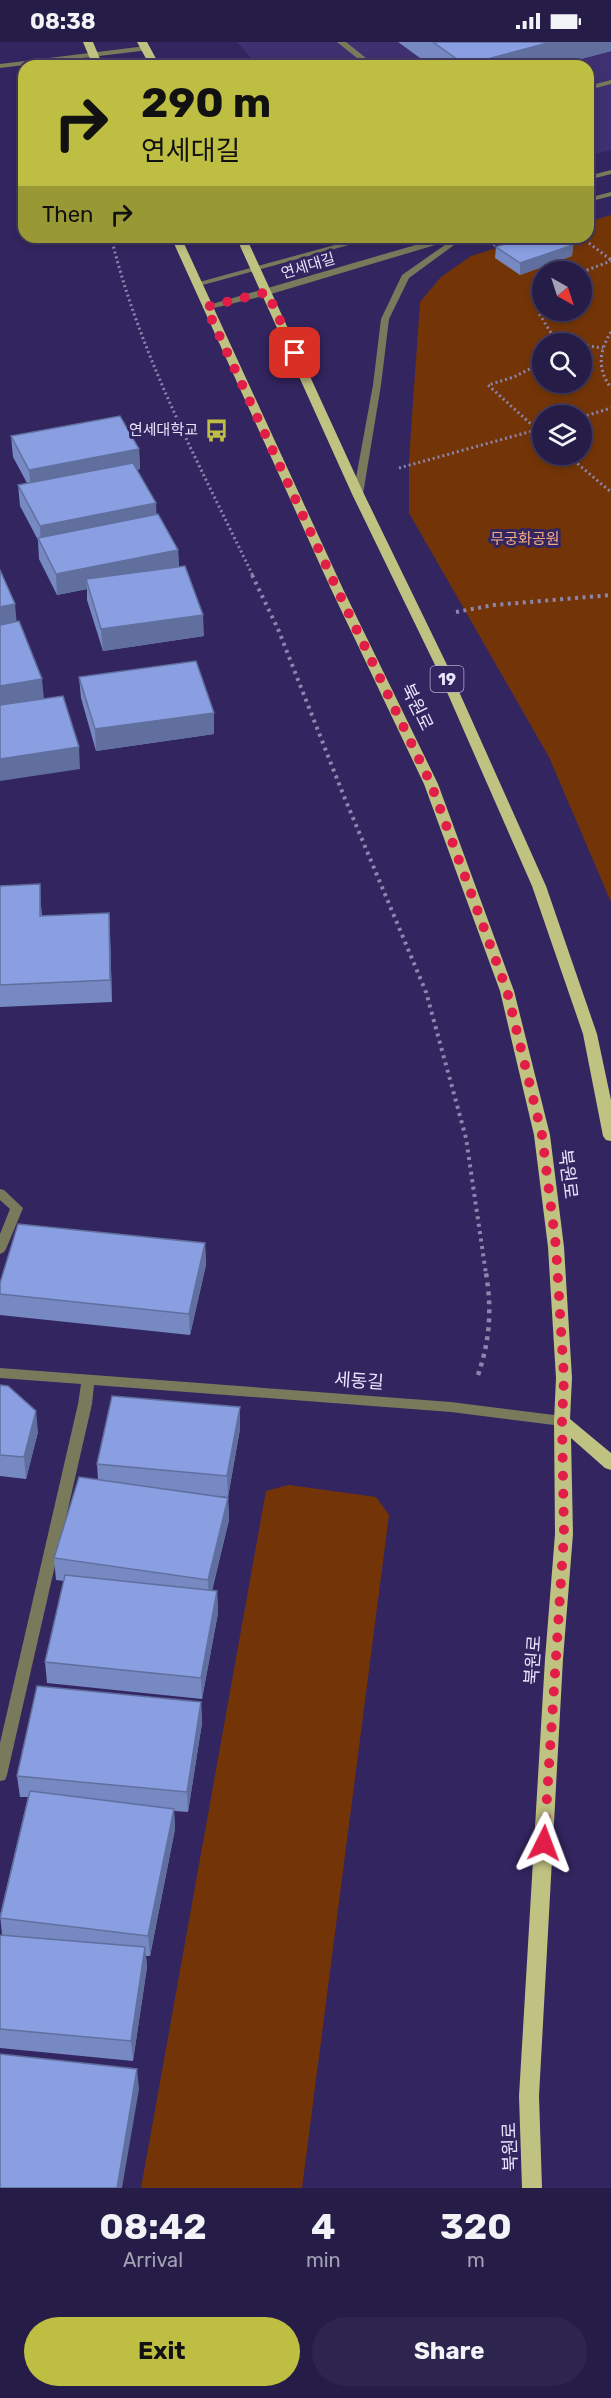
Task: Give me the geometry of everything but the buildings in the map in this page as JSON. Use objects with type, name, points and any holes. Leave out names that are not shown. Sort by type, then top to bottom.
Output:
[{"type":"main road","points":[[88,42],[95,60]]},
{"type":"main road","points":[[144,45],[152,60]]},
{"type":"main road","name":"북원로","points":[[179,243],[337,589],[431,784],[507,991],[544,1146],[556,1247],[564,1378],[562,1421],[564,1534],[529,2096],[532,2188]]},
{"type":"main road","name":"19","points":[[244,243],[258,269],[358,494],[442,667],[539,886],[590,1034],[611,1136]]},
{"type":"main road","points":[[562,1421],[611,1462]]},
{"type":"street","points":[[341,42],[364,60]]},
{"type":"street","points":[[51,60],[144,45]]},
{"type":"street","points":[[0,66],[18,64]]},
{"type":"street","points":[[594,86],[611,82]]},
{"type":"street","points":[[594,176],[611,172]]},
{"type":"street","points":[[594,198],[611,194]]},
{"type":"street","name":"연세대길","points":[[196,284],[352,243]]},
{"type":"street","name":"연세대길","points":[[206,307],[267,292],[432,243]]},
{"type":"street","points":[[358,494],[377,385],[385,319],[405,277],[451,243]]},
{"type":"street","points":[[0,1193],[17,1208],[0,1249]]},
{"type":"street","name":"세동길","points":[[0,1372],[88,1381],[451,1407],[562,1421]]},
{"type":"street","points":[[0,1775],[83,1415],[88,1381]]},
{"type":"path","points":[[112,243],[120,274],[140,330],[184,432],[278,629],[343,794],[426,992],[466,1138],[490,1299],[488,1348],[470,1388],[451,1407]]},
{"type":"path","points":[[491,246],[501,243]]},
{"type":"path","points":[[588,243],[611,261]]},
{"type":"path","points":[[592,268],[611,261]]},
{"type":"path","points":[[611,332],[599,356],[604,380],[611,388]]},
{"type":"path","points":[[592,346],[603,348]]},
{"type":"path","points":[[532,368],[514,377],[488,385],[532,425]]},
{"type":"path","points":[[592,414],[611,408]]},
{"type":"path","points":[[397,459],[397,469],[532,431]]},
{"type":"path","points":[[579,465],[611,492]]},
{"type":"path","points":[[453,613],[494,605],[611,595]]},
{"type":"shaded area","points":[[237,42],[611,42],[611,150],[594,154],[594,60],[253,60]]},
{"type":"green space","name":"무궁화공원","points":[[611,215],[611,902],[549,757],[409,513],[409,460],[420,302],[441,277],[471,256],[512,243],[594,243],[594,220]]},
{"type":"green space","points":[[289,1485],[376,1497],[389,1515],[302,2188],[141,2188],[266,1491]]},
{"type":"place","name":"연세대학교","points":[[216,430]]},
{"type":"route","points":[[295,353],[267,292],[206,307],[337,589],[431,784],[507,991],[542,1135],[556,1247],[564,1378],[562,1421],[564,1534],[554,1659],[544,1843]]}]
